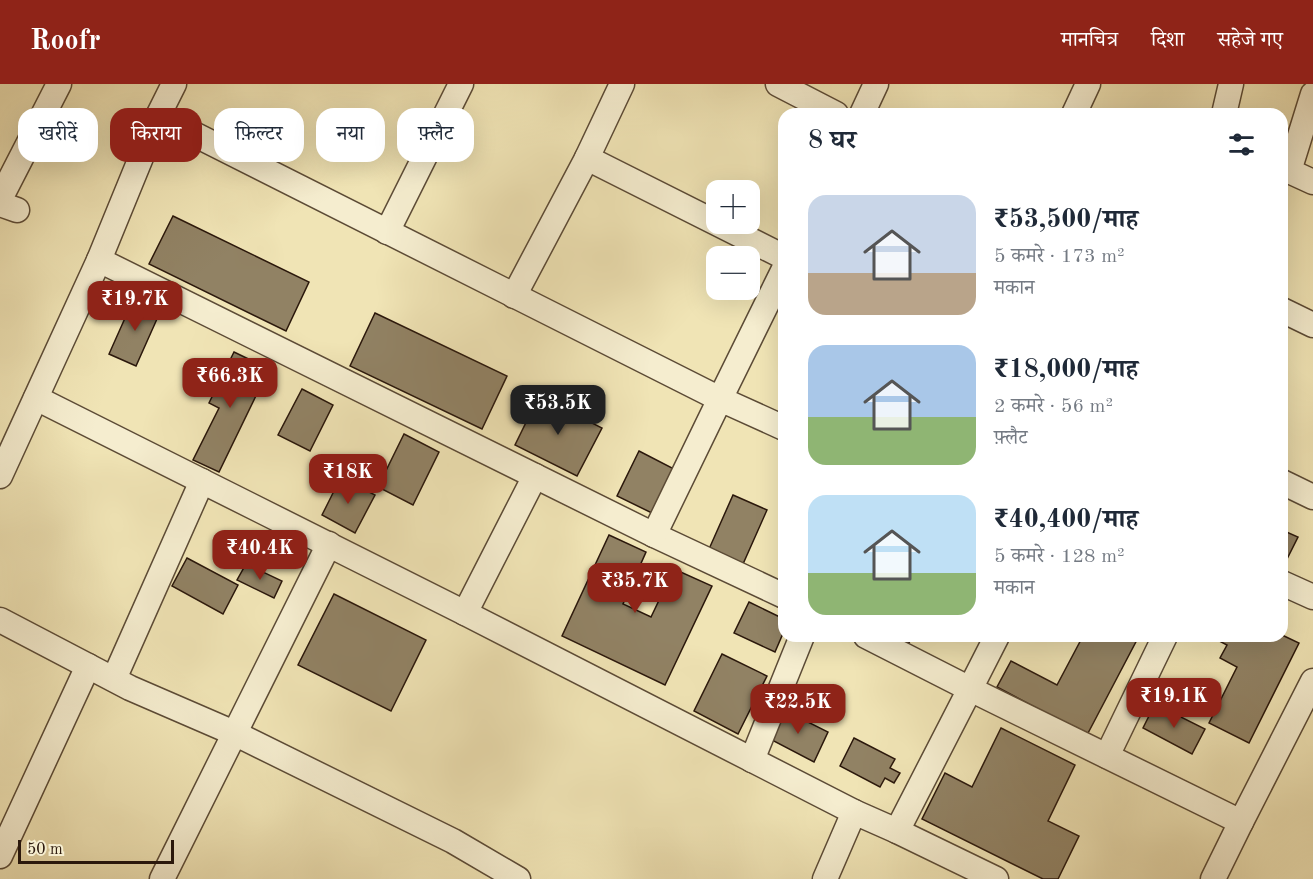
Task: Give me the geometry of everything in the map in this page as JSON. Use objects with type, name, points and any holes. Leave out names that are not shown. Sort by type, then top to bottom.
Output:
[{"type":"street","points":[[6,205],[60,84]]},
{"type":"street","points":[[162,108],[174,84]]},
{"type":"street","points":[[387,232],[460,84]]},
{"type":"street","points":[[514,296],[587,158],[622,84]]},
{"type":"street","points":[[778,84],[824,108]]},
{"type":"street","points":[[865,108],[876,84]]},
{"type":"street","points":[[1077,108],[1088,84]]},
{"type":"street","points":[[1225,108],[1231,84]]},
{"type":"street","points":[[1288,164],[1313,94]]},
{"type":"street","points":[[202,138],[720,399],[778,425]]},
{"type":"street","points":[[587,158],[778,254]]},
{"type":"street","points":[[0,476],[99,260],[139,162]]},
{"type":"street","points":[[1288,171],[1313,182]]},
{"type":"street","points":[[99,260],[654,535],[778,593]]},
{"type":"street","points":[[654,535],[778,281]]},
{"type":"street","points":[[1288,313],[1313,325]]},
{"type":"street","points":[[36,398],[329,544],[854,813],[897,831],[996,879]]},
{"type":"street","points":[[465,613],[535,476]]},
{"type":"street","points":[[114,679],[202,481]]},
{"type":"street","points":[[1288,485],[1313,497]]},
{"type":"street","points":[[162,879],[329,544]]},
{"type":"street","points":[[1288,587],[1313,597]]},
{"type":"street","points":[[0,620],[114,679],[234,733],[453,841],[518,879]]},
{"type":"street","points":[[752,760],[800,642]]},
{"type":"street","points":[[878,642],[1241,822]]},
{"type":"street","points":[[897,831],[994,642]]},
{"type":"street","points":[[1107,756],[1162,642]]},
{"type":"street","points":[[0,856],[88,666]]},
{"type":"street","points":[[1213,879],[1313,681]]},
{"type":"street","points":[[825,879],[854,813]]},
{"type":"building","points":[[173,216],[309,282],[286,331],[149,264]]},
{"type":"building","points":[[134,298],[161,310],[136,366],[109,354]]},
{"type":"building","points":[[375,313],[507,376],[482,429],[350,366]]},
{"type":"building","points":[[234,352],[269,369],[219,472],[193,460],[219,408],[209,403]]},
{"type":"building","points":[[302,389],[333,405],[310,451],[278,435]]},
{"type":"building","points":[[539,396],[602,428],[577,476],[515,445]]},
{"type":"building","points":[[404,434],[439,452],[413,505],[378,487]]},
{"type":"building","points":[[639,451],[676,470],[654,514],[617,496]]},
{"type":"building","points":[[341,477],[375,495],[355,533],[322,515]]},
{"type":"building","points":[[733,495],[767,510],[743,564],[709,549]]},
{"type":"building","points":[[1288,533],[1298,537],[1288,557]]},
{"type":"building","points":[[609,535],[646,552],[623,604],[651,617],[674,569],[712,586],[665,685],[562,636]]},
{"type":"building","points":[[187,558],[238,585],[223,614],[172,586]]},
{"type":"building","points":[[246,564],[282,581],[274,598],[237,580]]},
{"type":"building","points":[[334,594],[426,640],[391,711],[298,665]]},
{"type":"building","points":[[749,602],[778,616],[779,642],[775,652],[734,633]]},
{"type":"building","points":[[1288,638],[1299,643],[1249,743],[1209,723],[1237,667],[1220,658],[1227,645],[1221,642],[1288,642]]},
{"type":"building","points":[[1080,642],[1136,642],[1087,735],[997,687],[1011,661],[1057,685]]},
{"type":"building","points":[[722,654],[767,676],[738,734],[694,711]]},
{"type":"building","points":[[1155,704],[1205,729],[1192,754],[1143,728]]},
{"type":"building","points":[[782,709],[828,732],[814,762],[768,738]]},
{"type":"building","points":[[1001,728],[1075,765],[1048,821],[1079,836],[1058,879],[1043,879],[922,819],[945,773],[972,787]]},
{"type":"building","points":[[854,738],[895,759],[890,768],[900,773],[894,783],[885,778],[880,787],[840,766]]}]
